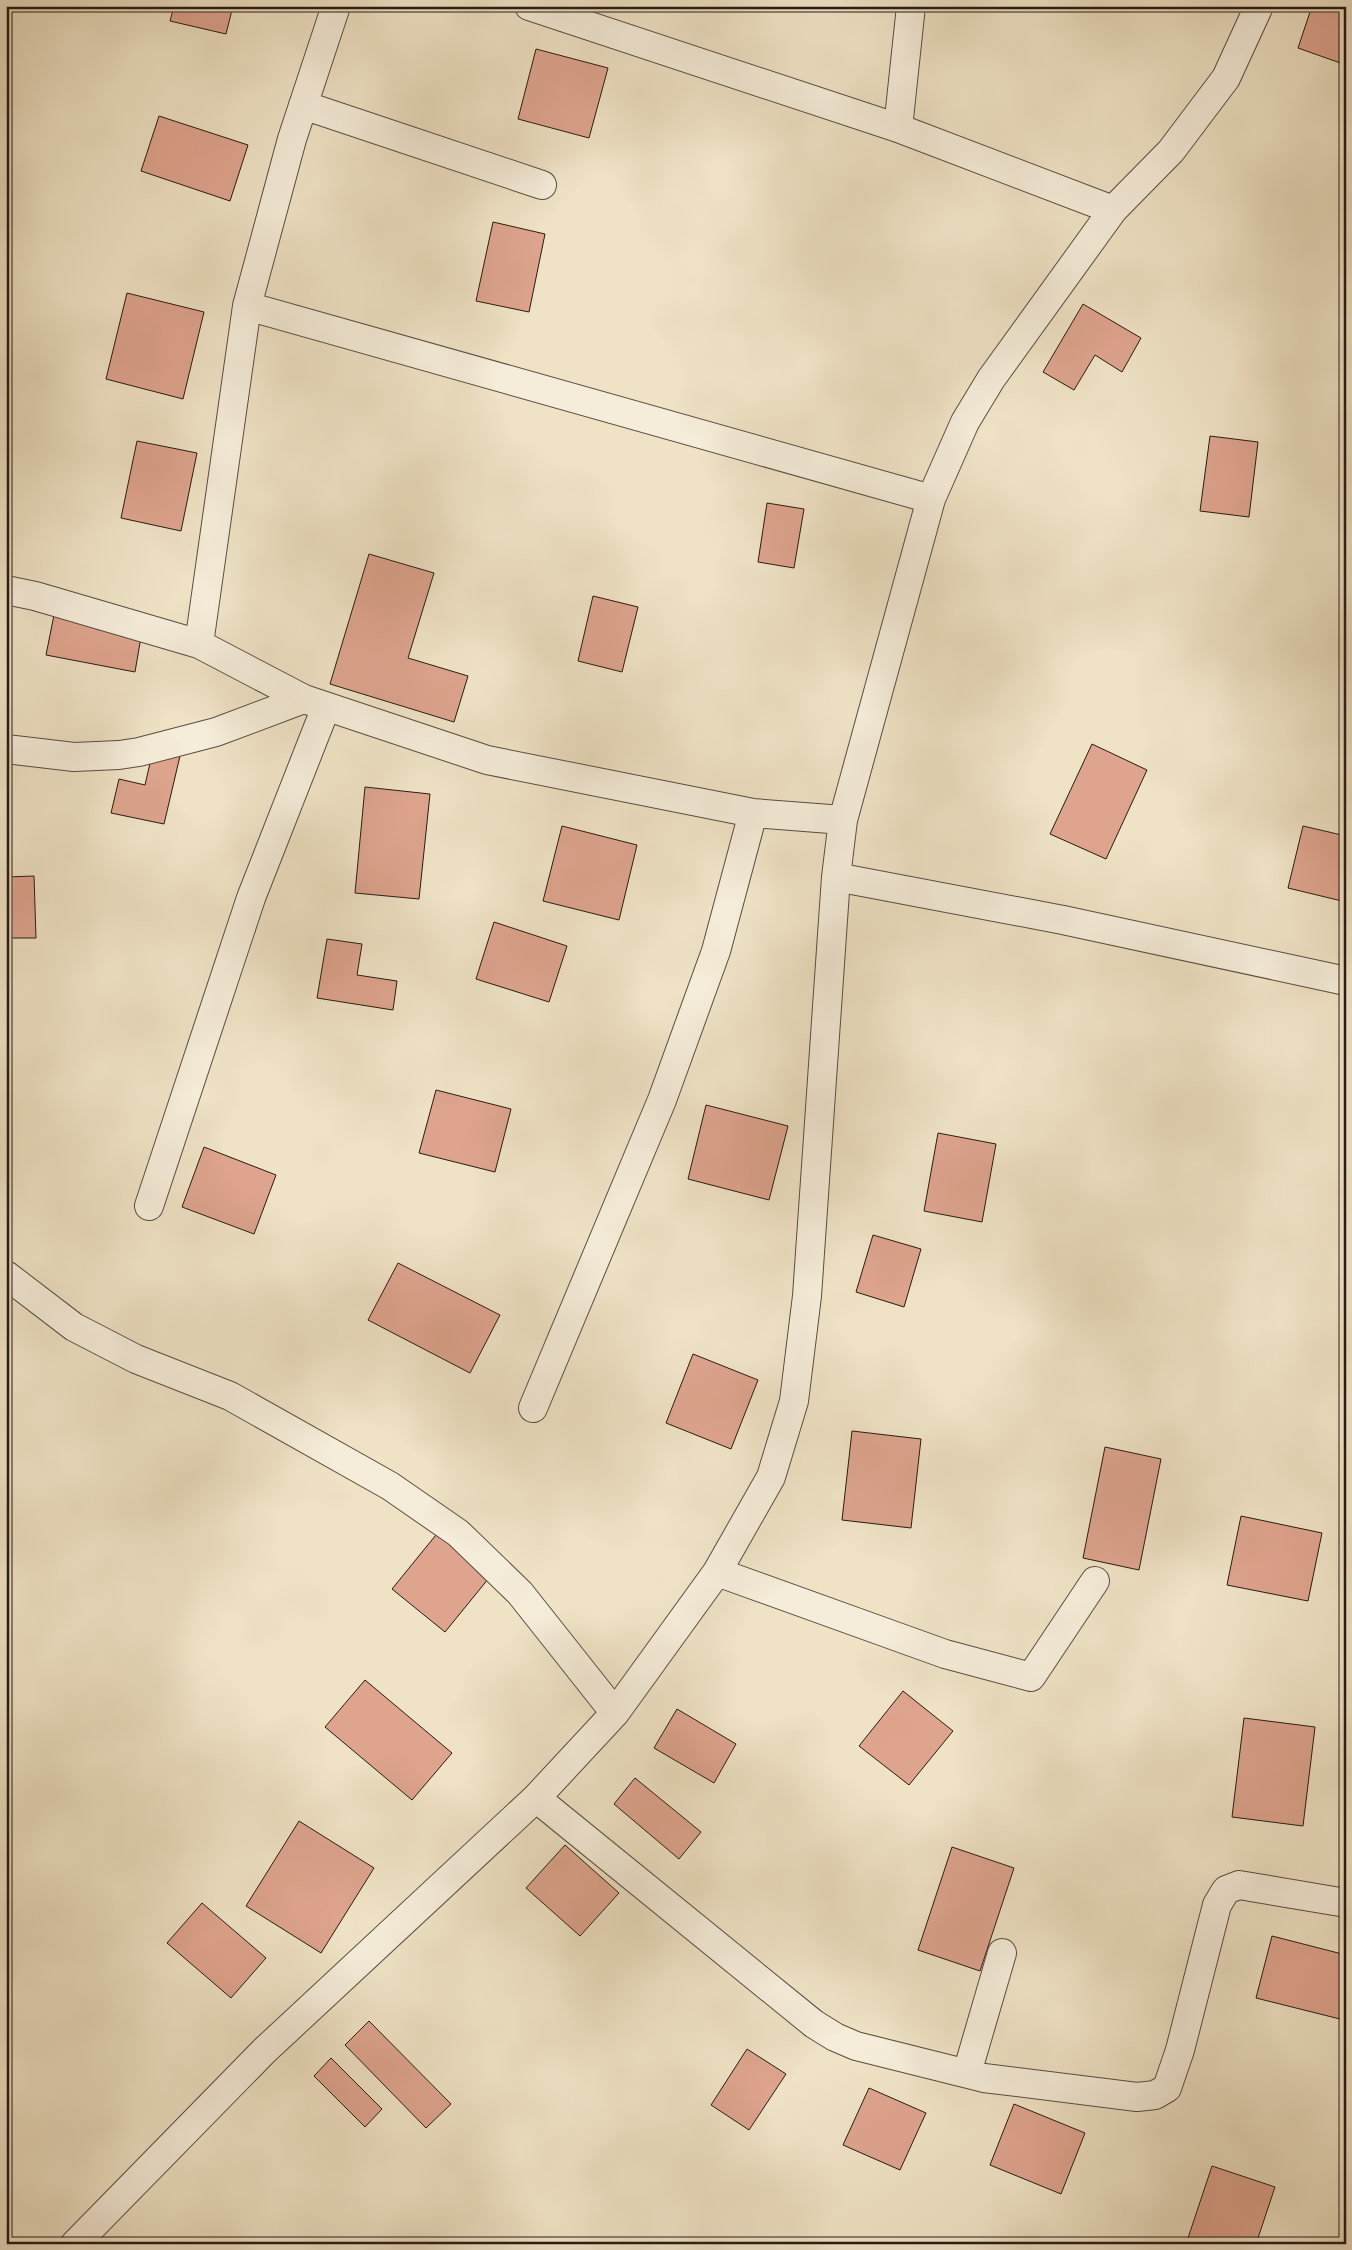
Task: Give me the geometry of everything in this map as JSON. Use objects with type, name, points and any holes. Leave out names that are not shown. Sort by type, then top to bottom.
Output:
[{"type":"street","points":[[529,6],[898,128],[1113,210]]},
{"type":"street","points":[[898,128],[911,6]]},
{"type":"street","points":[[74,2244],[264,2051],[536,1798],[615,1713],[717,1572],[771,1477],[794,1400],[807,1296],[836,877],[843,820],[931,499],[965,422],[991,379],[1113,210],[1171,151],[1226,78],[1259,6]]},
{"type":"street","points":[[199,644],[247,306],[332,7]]},
{"type":"street","points":[[303,105],[542,184]]},
{"type":"street","points":[[247,306],[931,499]]},
{"type":"street","points":[[6,590],[35,596],[199,644],[315,703],[487,760],[753,814],[843,820]]},
{"type":"street","points":[[6,749],[74,757],[119,755],[139,752],[216,732],[315,703]]},
{"type":"street","points":[[149,1206],[315,703]]},
{"type":"street","points":[[533,1408],[662,1100],[716,951],[753,814]]},
{"type":"street","points":[[836,877],[1063,920],[1346,981]]},
{"type":"street","points":[[6,1275],[74,1327],[136,1359],[230,1396],[390,1486],[458,1533],[520,1593],[615,1713]]},
{"type":"street","points":[[717,1572],[945,1654],[1031,1677],[1095,1581]]},
{"type":"street","points":[[536,1798],[814,2024],[835,2037],[856,2046],[984,2078],[1137,2097],[1155,2095],[1167,2088],[1180,2050],[1217,1905],[1226,1890],[1239,1885],[1346,1903]]},
{"type":"street","points":[[967,2073],[1002,1953]]},
{"type":"building","points":[[174,6],[233,6],[226,34],[170,21]]},
{"type":"building","points":[[1312,6],[1346,6],[1346,65],[1298,48]]},
{"type":"building","points":[[536,49],[608,68],[589,138],[518,119]]},
{"type":"building","points":[[159,116],[248,145],[230,201],[141,171]]},
{"type":"building","points":[[493,222],[545,234],[529,312],[476,301]]},
{"type":"building","points":[[127,293],[204,312],[183,399],[106,379]]},
{"type":"building","points":[[1083,304],[1141,338],[1122,372],[1095,355],[1074,390],[1043,372]]},
{"type":"building","points":[[1210,436],[1258,442],[1249,517],[1200,511]]},
{"type":"building","points":[[137,441],[197,453],[181,531],[121,518]]},
{"type":"building","points":[[767,503],[804,509],[794,568],[758,562]]},
{"type":"building","points":[[369,554],[434,573],[408,658],[468,676],[454,722],[330,684]]},
{"type":"building","points":[[593,596],[638,607],[622,672],[578,661]]},
{"type":"building","points":[[54,615],[142,631],[135,672],[46,655]]},
{"type":"building","points":[[1092,744],[1147,770],[1106,859],[1050,834]]},
{"type":"building","points":[[153,750],[180,756],[164,824],[111,813],[119,779],[145,785]]},
{"type":"building","points":[[365,787],[430,794],[419,899],[355,893]]},
{"type":"building","points":[[562,826],[637,845],[619,920],[543,901]]},
{"type":"building","points":[[1303,826],[1346,836],[1346,902],[1288,888]]},
{"type":"building","points":[[34,876],[36,938],[6,938],[6,877]]},
{"type":"building","points":[[494,922],[567,946],[549,1002],[476,979]]},
{"type":"building","points":[[327,939],[362,944],[357,975],[397,981],[393,1010],[317,998]]},
{"type":"building","points":[[436,1090],[511,1109],[495,1172],[419,1153]]},
{"type":"building","points":[[706,1105],[788,1126],[769,1200],[688,1179]]},
{"type":"building","points":[[938,1133],[996,1144],[982,1222],[924,1211]]},
{"type":"building","points":[[204,1147],[276,1175],[254,1234],[182,1207]]},
{"type":"building","points":[[873,1235],[921,1249],[904,1307],[856,1292]]},
{"type":"building","points":[[398,1263],[500,1315],[470,1373],[368,1320]]},
{"type":"building","points":[[693,1354],[758,1380],[731,1449],[666,1423]]},
{"type":"building","points":[[852,1431],[921,1439],[911,1528],[842,1520]]},
{"type":"building","points":[[1105,1447],[1161,1459],[1139,1570],[1083,1558]]},
{"type":"building","points":[[1241,1516],[1322,1533],[1308,1601],[1227,1585]]},
{"type":"building","points":[[440,1530],[493,1573],[445,1632],[392,1589]]},
{"type":"building","points":[[365,1680],[452,1753],[412,1800],[325,1727]]},
{"type":"building","points":[[903,1691],[953,1731],[909,1785],[859,1746]]},
{"type":"building","points":[[677,1709],[736,1744],[714,1783],[654,1748]]},
{"type":"building","points":[[1244,1718],[1315,1727],[1303,1826],[1232,1817]]},
{"type":"building","points":[[635,1778],[701,1832],[679,1859],[614,1804]]},
{"type":"building","points":[[299,1821],[374,1868],[321,1953],[246,1906]]},
{"type":"building","points":[[565,1845],[619,1893],[580,1936],[526,1888]]},
{"type":"building","points":[[952,1847],[1014,1868],[980,1971],[918,1950]]},
{"type":"building","points":[[202,1903],[266,1958],[231,1998],[167,1943]]},
{"type":"building","points":[[1272,1936],[1346,1955],[1346,2013],[1344,2020],[1256,1998]]},
{"type":"building","points":[[369,2021],[451,2104],[426,2128],[345,2045]]},
{"type":"building","points":[[747,2049],[786,2074],[749,2130],[711,2105]]},
{"type":"building","points":[[331,2058],[382,2109],[365,2127],[314,2076]]},
{"type":"building","points":[[869,2088],[926,2113],[900,2170],[843,2145]]},
{"type":"building","points":[[1014,2104],[1085,2133],[1061,2194],[990,2165]]},
{"type":"building","points":[[1212,2166],[1275,2187],[1256,2244],[1186,2244]]}]
